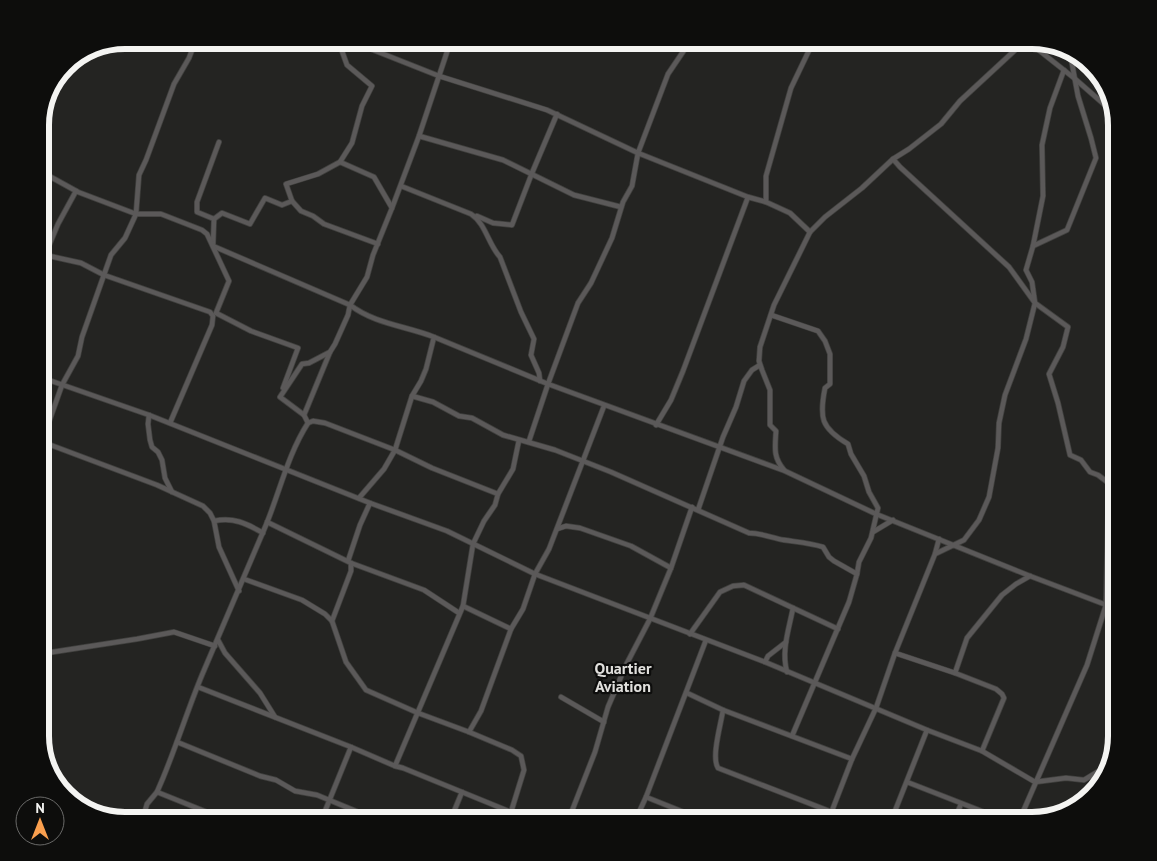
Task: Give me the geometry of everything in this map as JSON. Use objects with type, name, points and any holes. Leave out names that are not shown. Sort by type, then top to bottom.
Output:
[{"type":"street","points":[[49,420],[62,385],[78,356],[82,337],[111,256],[125,238],[136,214],[139,175],[174,84],[192,49]]},
{"type":"street","points":[[341,49],[347,65],[372,86],[362,106],[352,143],[340,162],[318,174],[286,184],[292,201],[301,211],[313,216],[324,224],[378,244]]},
{"type":"street","points":[[371,49],[439,76],[557,114],[638,153],[790,213],[810,232]]},
{"type":"street","points":[[304,416],[330,352],[348,315],[350,305],[367,277],[419,136],[448,49]]},
{"type":"street","points":[[529,441],[578,303],[591,283],[612,238],[621,207],[632,186],[638,153],[668,74],[685,49]]},
{"type":"street","points":[[766,202],[766,176],[791,88],[810,49]]},
{"type":"street","points":[[785,472],[778,462],[775,451],[776,431],[770,425],[770,390],[760,365],[760,347],[774,305],[810,232],[893,159],[942,124],[960,102],[1015,49]]},
{"type":"street","points":[[1038,49],[1106,106]]},
{"type":"street","points":[[1033,246],[1067,230],[1096,158],[1074,78],[1071,60]]},
{"type":"street","points":[[935,554],[964,540],[978,520],[989,497],[998,448],[999,422],[1005,395],[1026,339],[1035,303],[1032,282],[1026,270],[1044,196],[1042,145],[1050,108],[1064,70]]},
{"type":"street","points":[[401,186],[493,223],[512,225],[557,114]]},
{"type":"street","points":[[419,136],[504,160],[574,195],[621,207]]},
{"type":"street","points":[[214,219],[197,212],[197,202],[219,142]]},
{"type":"street","points":[[893,159],[900,168],[1009,267],[1035,303],[1068,327],[1063,347],[1049,374],[1070,455],[1082,460],[1090,472],[1108,482]]},
{"type":"street","points":[[340,162],[374,177],[392,208]]},
{"type":"street","points":[[49,176],[76,191],[136,214],[161,214],[202,230],[207,234],[229,281],[216,313],[251,331],[298,348],[280,397]]},
{"type":"street","points":[[49,244],[76,191]]},
{"type":"street","points":[[656,425],[671,400],[680,378],[748,197]]},
{"type":"street","points":[[214,219],[222,213],[250,224],[265,198],[282,205],[292,201]]},
{"type":"street","points":[[471,214],[479,219],[500,257],[521,312],[534,339],[532,355],[540,381]]},
{"type":"street","points":[[213,246],[214,219]]},
{"type":"street","points":[[213,246],[350,305],[361,313],[379,321],[434,337],[604,406],[785,472],[876,514],[1106,605]]},
{"type":"street","points":[[49,256],[81,263],[104,275],[210,312],[213,316],[212,325],[170,424]]},
{"type":"street","points":[[771,315],[818,331],[825,340],[830,354],[830,384],[825,388],[822,400],[823,421],[834,436],[848,444],[851,454],[864,476],[868,492],[877,504],[873,532],[859,562],[857,574],[838,629],[792,736]]},
{"type":"street","points":[[359,498],[384,469],[395,450],[412,396],[426,369],[434,337]]},
{"type":"street","points":[[280,397],[302,364],[309,363],[330,352]]},
{"type":"street","points":[[698,510],[744,381],[752,370],[760,365]]},
{"type":"street","points":[[49,380],[149,415],[370,503],[447,531],[535,574],[765,662],[982,751],[1035,782],[1066,778],[1084,780],[1099,771]]},
{"type":"street","points":[[412,396],[433,402],[459,416],[472,418],[503,434],[519,440],[529,441],[582,462],[692,507],[749,533],[760,533],[781,540],[823,547],[834,561],[857,574]]},
{"type":"street","points":[[280,397],[304,416],[308,423]]},
{"type":"street","points":[[469,732],[481,711],[511,629],[523,609],[535,574],[550,550],[604,406]]},
{"type":"street","points":[[149,415],[148,424],[152,447],[158,452],[162,460],[165,478],[172,492]]},
{"type":"street","points":[[145,812],[147,804],[157,792],[267,522],[285,469],[300,435],[308,423],[313,421],[325,423],[395,450],[432,468],[498,494]]},
{"type":"street","points":[[395,766],[463,606],[473,544],[513,469],[519,440]]},
{"type":"street","points":[[49,444],[203,506],[210,513],[214,521],[219,547],[239,591]]},
{"type":"street","points":[[332,621],[351,571],[350,562],[360,526],[370,503]]},
{"type":"street","points":[[572,812],[623,673],[650,619],[671,568],[692,507]]},
{"type":"street","points":[[1022,812],[1087,665],[1106,605],[1108,513]]},
{"type":"street","points":[[214,521],[238,520],[262,532]]},
{"type":"street","points":[[873,532],[893,520]]},
{"type":"street","points":[[267,522],[350,562],[424,590],[459,613]]},
{"type":"street","points":[[557,529],[566,526],[580,528],[631,546],[671,568]]},
{"type":"street","points":[[723,710],[715,754],[718,768],[832,811],[852,760],[876,708],[939,539]]},
{"type":"street","points":[[955,673],[968,638],[1002,595],[1030,576]]},
{"type":"street","points":[[198,688],[511,812],[524,770],[521,756],[512,750],[418,713],[366,690],[346,662],[332,621],[321,611],[302,600],[244,579]]},
{"type":"street","points":[[690,634],[720,592],[733,586],[744,585],[838,629]]},
{"type":"street","points":[[463,606],[511,629]]},
{"type":"street","points":[[787,672],[784,655],[792,608]]},
{"type":"street","points":[[49,653],[174,632],[215,646]]},
{"type":"street","points":[[218,640],[225,653],[260,693],[275,717]]},
{"type":"street","points":[[638,812],[687,693],[706,640]]},
{"type":"street","points":[[765,662],[768,656],[786,642]]},
{"type":"street","points":[[895,653],[955,673],[996,689],[1002,694],[1004,698],[982,751]]},
{"type":"street","points":[[687,693],[723,710],[852,760]]},
{"type":"street","points":[[561,698],[604,722]]},
{"type":"street","points":[[895,812],[927,730]]},
{"type":"street","points":[[177,742],[255,774],[276,780],[295,791],[317,795],[358,812]]},
{"type":"street","points":[[324,812],[351,747]]},
{"type":"street","points":[[907,782],[983,812]]},
{"type":"street","points":[[157,792],[207,812]]},
{"type":"street","points":[[454,812],[462,792]]},
{"type":"street","points":[[646,797],[684,812]]},
{"type":"street","points":[[958,812],[961,804]]},
{"type":"district","name":"Quartier Aviation","points":[[623,677]]}]
